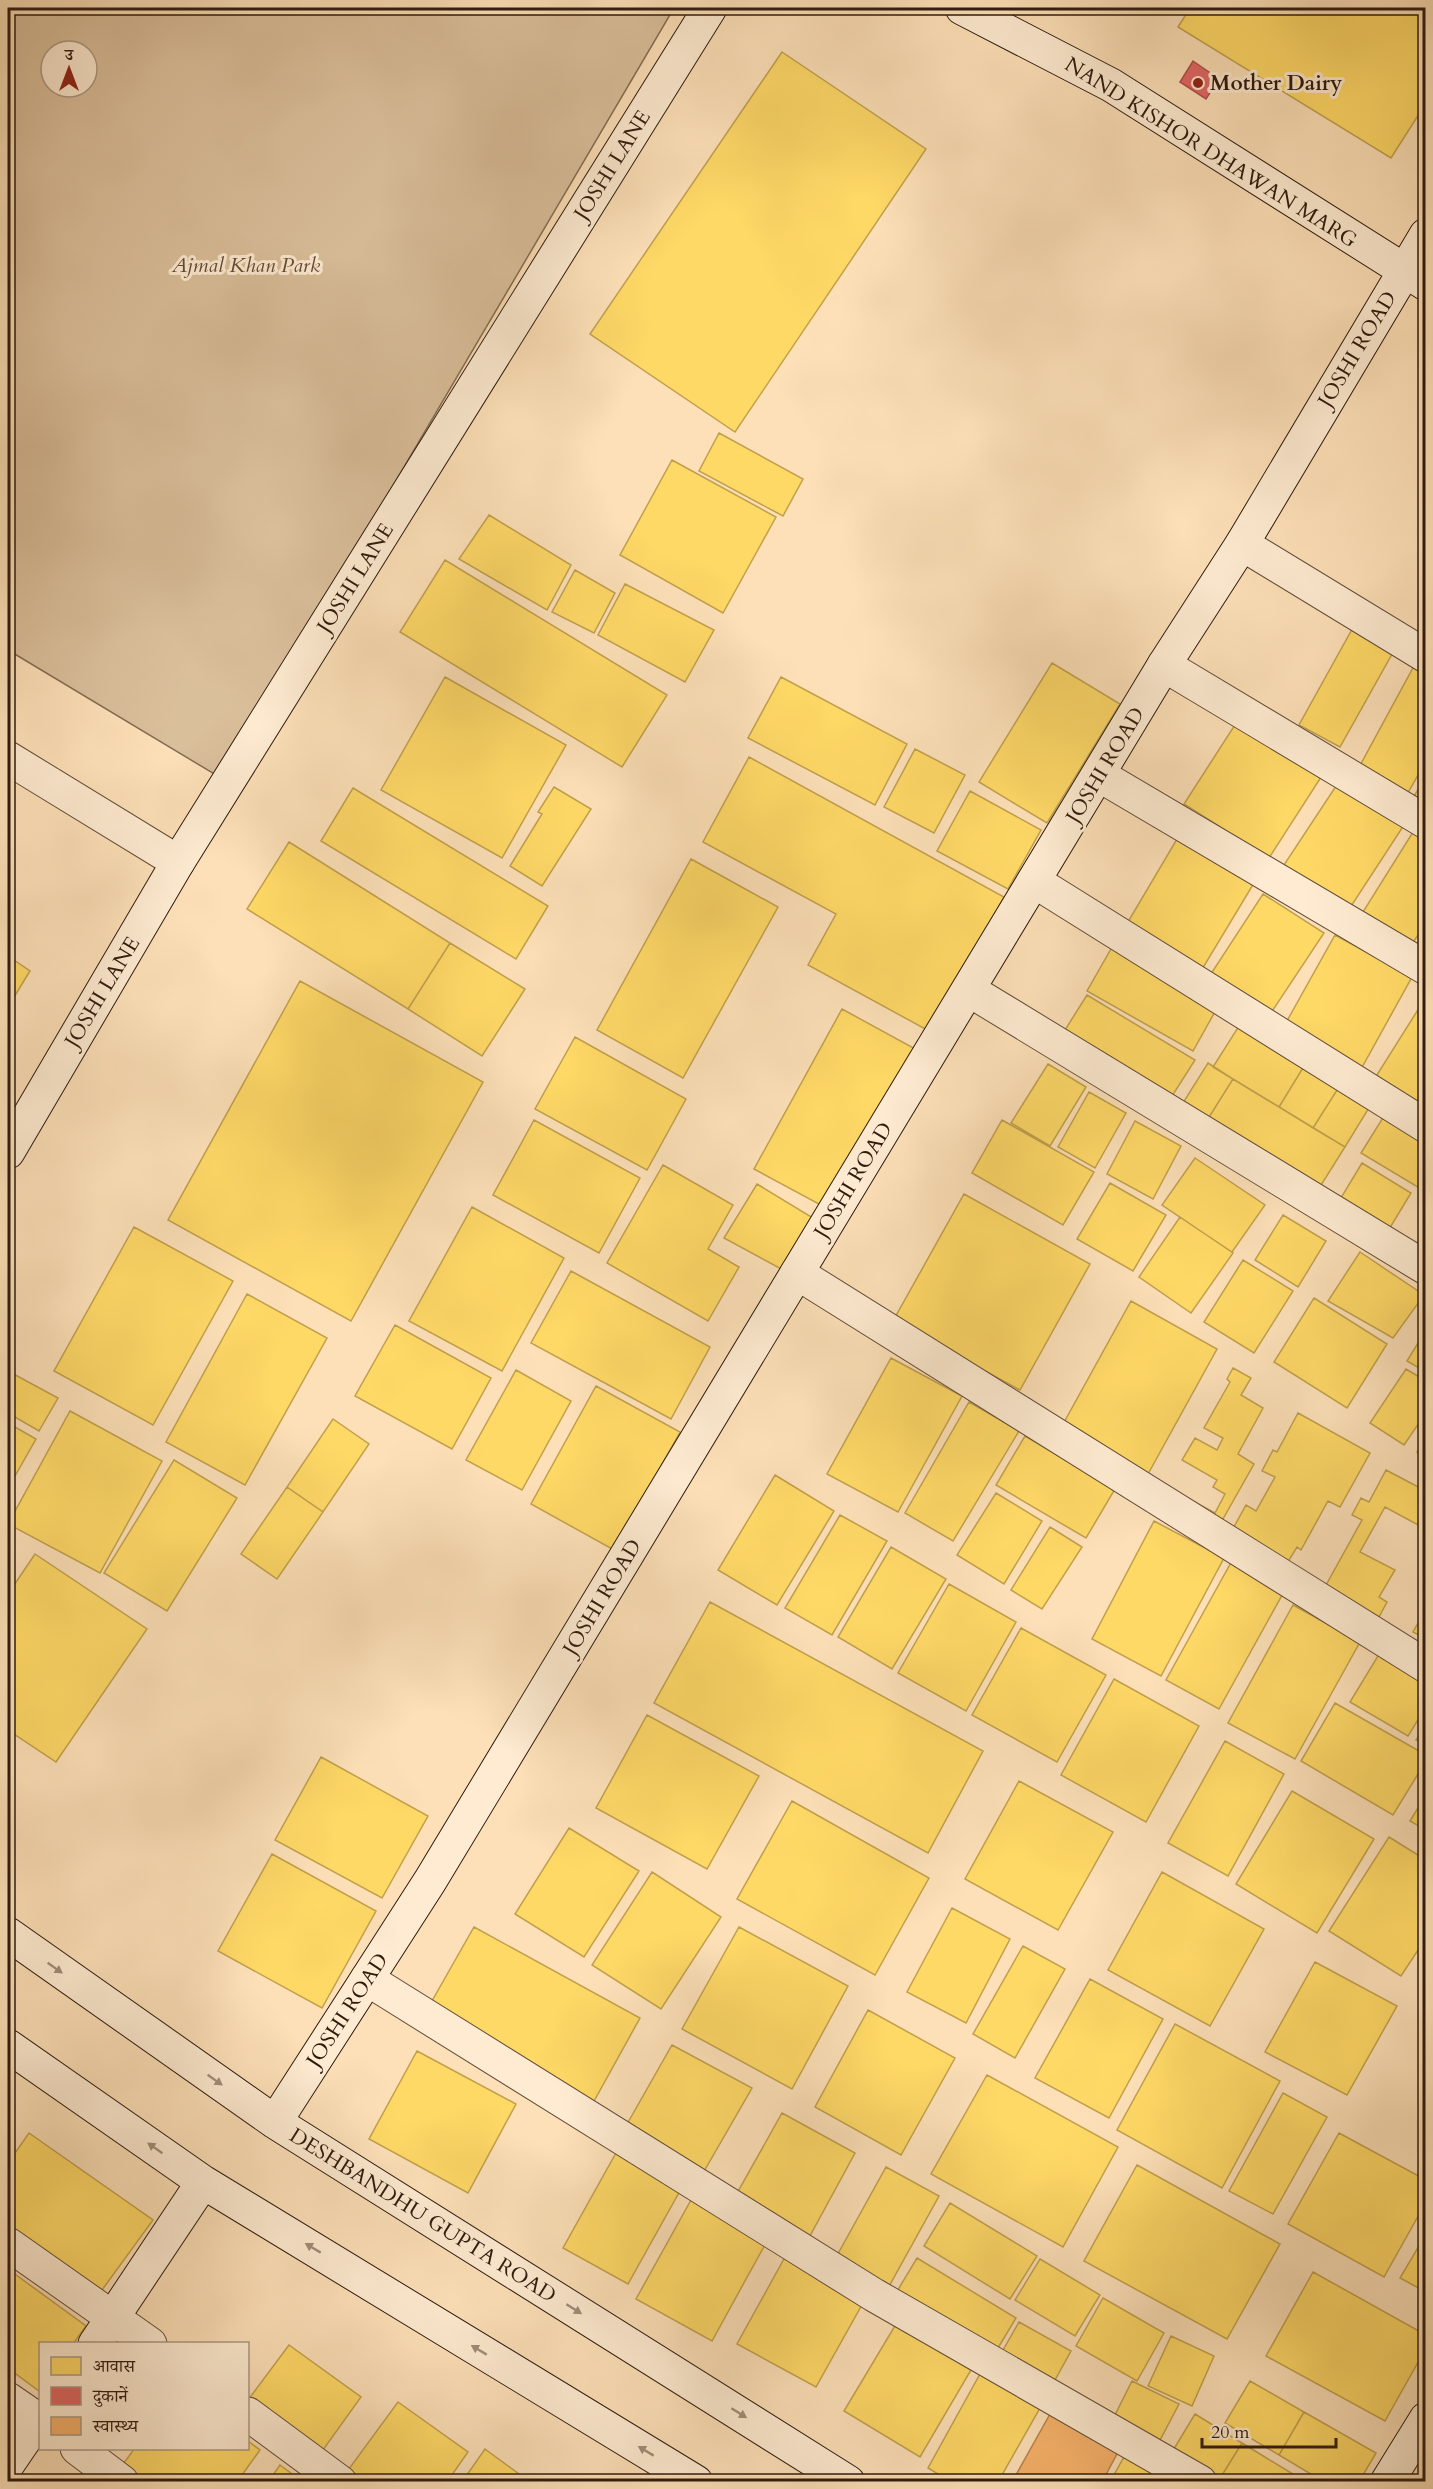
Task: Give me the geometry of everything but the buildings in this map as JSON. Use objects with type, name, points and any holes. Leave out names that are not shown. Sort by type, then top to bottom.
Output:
[{"type":"street","name":"JOSHI LANE","points":[[8,1152],[178,862],[710,8]]},
{"type":"street","name":"NAND KISHOR DHAWAN MARG","points":[[962,8],[1111,85],[1414,278]]},
{"type":"street","name":"JOSHI ROAD","points":[[275,2122],[430,1881],[1164,665],[1414,278],[1425,235]]},
{"type":"street","points":[[1242,544],[1425,656]]},
{"type":"street","points":[[1164,665],[1425,822]]},
{"type":"street","points":[[8,758],[178,862]]},
{"type":"street","points":[[1099,775],[1425,968]]},
{"type":"street","points":[[1034,881],[1425,1126]]},
{"type":"street","points":[[969,990],[1425,1268]]},
{"type":"street","points":[[797,1273],[1425,1666]]},
{"type":"street","name":"DESHBANDHU GUPTA ROAD","points":[[8,1934],[275,2122],[848,2481]]},
{"type":"street","points":[[367,1979],[874,2295],[1200,2481]]},
{"type":"street","points":[[8,2046],[203,2182],[696,2481]]},
{"type":"street","points":[[96,2342],[203,2182]]},
{"type":"street","points":[[8,2244],[149,2342]]},
{"type":"street","points":[[8,2398],[39,2418]]},
{"type":"street","points":[[249,2415],[340,2481]]},
{"type":"street","points":[[8,2464],[39,2420]]},
{"type":"street","points":[[1387,2481],[1425,2420]]},
{"type":"street","points":[[80,2450],[122,2481]]},
{"type":"green space","name":"Ajmal Khan Park","points":[[8,8],[674,8],[221,778],[8,650]]},
{"type":"place","name":"Mother Dairy","points":[[1198,83]]}]
